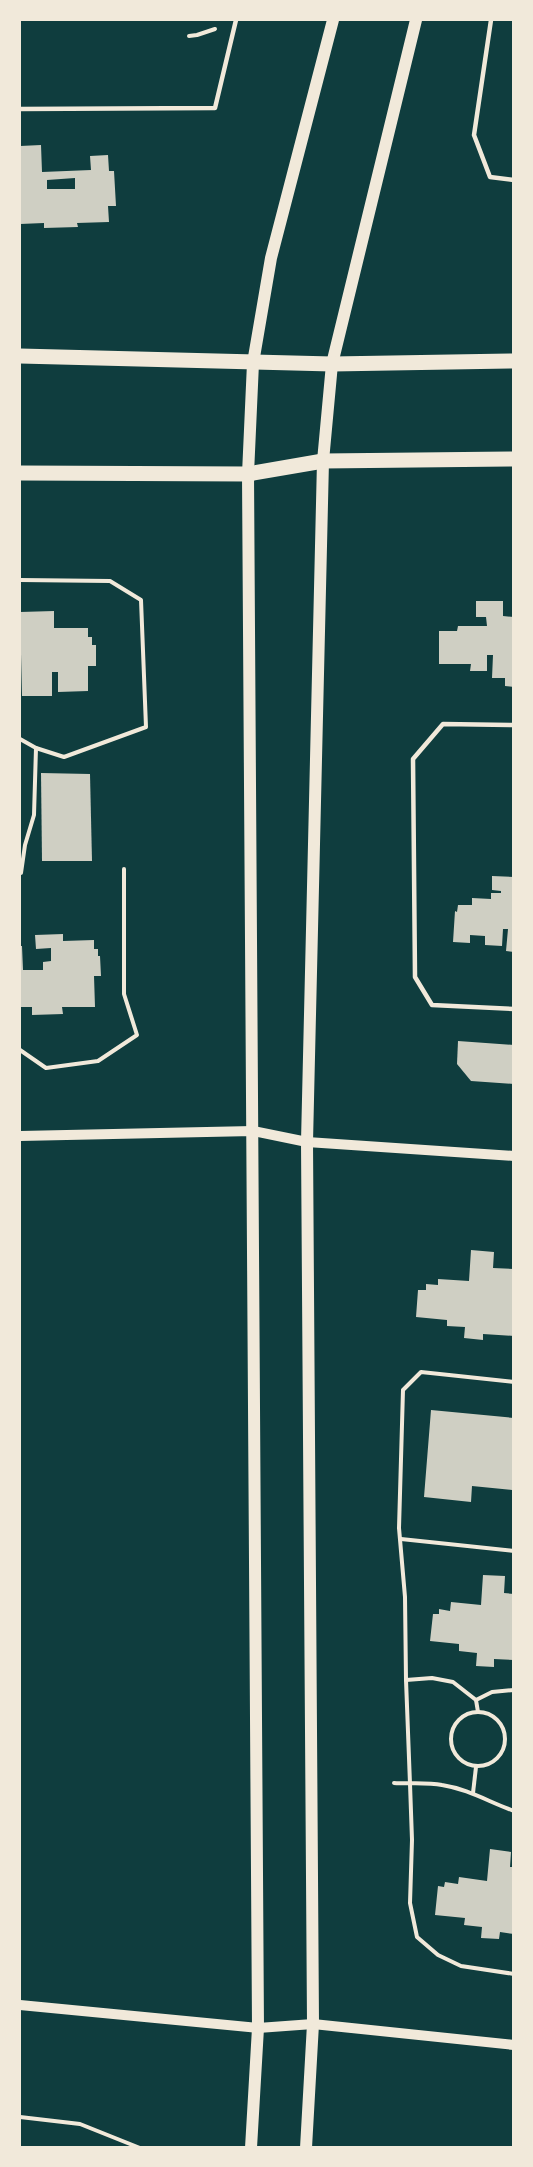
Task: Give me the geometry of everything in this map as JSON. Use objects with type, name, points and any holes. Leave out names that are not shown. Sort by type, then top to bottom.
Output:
[{"type":"main road","points":[[251,2148],[258,2028],[248,474],[253,363],[271,258],[333,20]]},
{"type":"main road","points":[[306,2148],[313,2025],[307,1142],[323,461],[332,364],[416,20]]},
{"type":"main road","points":[[20,356],[332,364],[513,361]]},
{"type":"main road","points":[[20,473],[248,474],[323,461],[513,459]]},
{"type":"street","points":[[20,1136],[253,1131],[307,1142],[513,1156]]},
{"type":"street","points":[[20,2005],[258,2028],[313,2025],[513,2044]]},
{"type":"lane","points":[[20,109],[215,108],[236,20]]},
{"type":"lane","points":[[491,20],[474,135],[490,177],[513,180]]},
{"type":"lane","points":[[513,725],[443,724],[413,759],[415,977],[432,1005],[513,1009]]},
{"type":"path","points":[[189,36],[219,27]]},
{"type":"path","points":[[20,580],[110,581],[141,600],[146,727],[64,757],[36,748],[20,739]]},
{"type":"path","points":[[20,873],[34,814],[36,748]]},
{"type":"path","points":[[20,1050],[46,1068],[98,1061],[137,1035],[124,994],[124,869]]},
{"type":"path","points":[[513,1382],[421,1372],[403,1390],[400,1539],[405,1597],[412,1840],[410,1903],[417,1937],[438,1955],[461,1966],[513,1974]]},
{"type":"path","points":[[400,1539],[513,1551]]},
{"type":"path","points":[[406,1680],[432,1678],[453,1682],[476,1700],[478,1712]]},
{"type":"path","points":[[476,1700],[492,1692],[513,1690]]},
{"type":"path","points":[[478,1712],[488,1714],[497,1720],[506,1738],[504,1748],[498,1758],[488,1765],[476,1767],[465,1764],[456,1755],[451,1746],[451,1736],[453,1726],[460,1719],[478,1712]]},
{"type":"path","points":[[473,1793],[476,1767]]},
{"type":"path","points":[[394,1783],[441,1785],[473,1793],[513,1811]]},
{"type":"path","points":[[20,2117],[80,2124],[140,2148]]},
{"type":"building","points":[[41,145],[42,172],[91,170],[90,156],[108,155],[109,171],[114,171],[116,206],[108,206],[109,222],[77,223],[78,227],[44,228],[44,223],[20,224],[20,146]],"holes":[[[75,178],[75,189],[47,189],[47,180]]]},
{"type":"building","points":[[476,601],[503,601],[503,616],[514,617],[514,687],[505,686],[505,678],[492,678],[493,655],[487,655],[487,671],[470,671],[471,664],[439,664],[439,631],[457,631],[458,626],[487,626],[486,617],[476,617]]},
{"type":"building","points":[[54,611],[54,628],[88,628],[88,637],[92,637],[92,645],[96,645],[96,666],[88,666],[88,691],[58,692],[58,672],[52,672],[52,696],[22,696],[20,612]]},
{"type":"building","points":[[41,773],[90,774],[92,861],[42,861]]},
{"type":"building","points":[[492,876],[514,877],[514,952],[506,951],[508,929],[503,929],[502,946],[485,945],[485,936],[470,935],[470,943],[453,942],[455,911],[457,912],[458,905],[472,905],[472,898],[491,899],[491,893],[501,893],[501,891],[492,890]]},
{"type":"building","points":[[63,934],[63,941],[94,940],[94,949],[98,949],[101,976],[94,976],[95,1007],[62,1007],[63,1014],[32,1015],[32,1007],[20,1007],[20,946],[22,946],[23,970],[43,970],[43,962],[51,961],[51,948],[36,949],[35,935]]},
{"type":"building","points":[[458,1041],[514,1045],[514,1084],[471,1081],[457,1064]]},
{"type":"building","points":[[471,1250],[494,1252],[493,1268],[514,1269],[514,1336],[483,1334],[483,1340],[464,1338],[465,1327],[447,1326],[447,1320],[416,1317],[418,1290],[426,1290],[426,1284],[438,1285],[438,1279],[469,1281]]},
{"type":"building","points":[[431,1410],[514,1418],[512,1490],[472,1486],[471,1502],[424,1497]]},
{"type":"building","points":[[483,1575],[505,1576],[504,1593],[514,1594],[514,1660],[494,1659],[494,1667],[476,1666],[477,1653],[459,1651],[459,1644],[430,1641],[433,1614],[439,1614],[439,1609],[450,1611],[451,1602],[481,1605]]},
{"type":"building","points":[[490,1849],[511,1852],[510,1867],[514,1867],[514,1934],[500,1932],[499,1939],[481,1938],[482,1927],[464,1925],[465,1918],[435,1915],[438,1886],[444,1887],[445,1882],[458,1884],[459,1877],[487,1881]]}]
